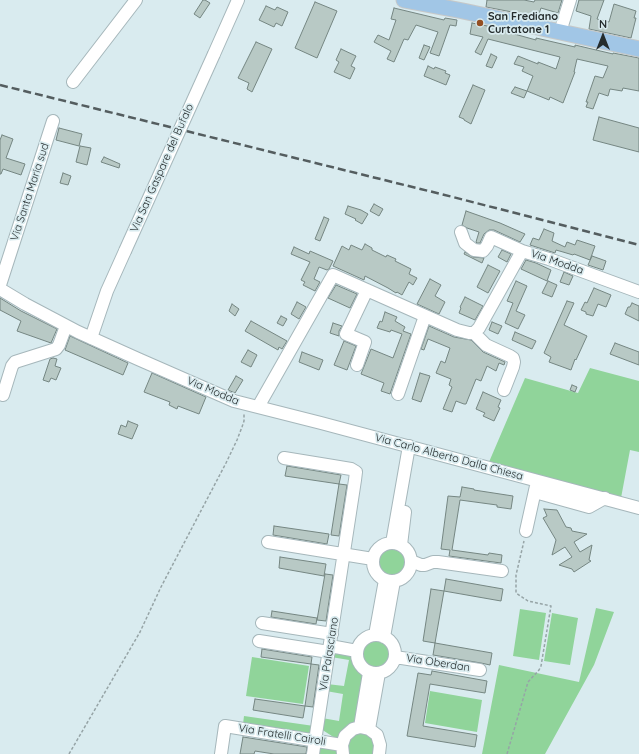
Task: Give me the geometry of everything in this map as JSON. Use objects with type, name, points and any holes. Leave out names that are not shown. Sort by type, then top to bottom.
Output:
[{"type":"main road","points":[[404,0],[450,4],[560,32],[639,49]]},
{"type":"street","points":[[73,82],[136,0]]},
{"type":"street","name":"Via San Gaspare del Bufalo","points":[[91,338],[107,291],[238,0]]},
{"type":"street","points":[[560,32],[570,0]]},
{"type":"street","name":"Via Santa Maria sud","points":[[0,285],[53,121]]},
{"type":"street","points":[[461,232],[465,243],[474,250],[483,251],[491,237],[522,251]]},
{"type":"street","name":"Via Modda","points":[[474,333],[480,328],[522,251],[550,259],[639,292]]},
{"type":"street","points":[[258,407],[333,275],[457,330],[474,333],[486,345],[514,358],[513,368],[504,390]]},
{"type":"street","name":"Via Modda","points":[[0,289],[66,326],[91,338],[224,397],[243,404],[258,407]]},
{"type":"street","points":[[357,365],[365,342],[346,334],[367,290]]},
{"type":"street","points":[[398,394],[425,316]]},
{"type":"street","points":[[3,395],[12,366],[15,362],[56,350],[66,326]]},
{"type":"street","name":"Via Carlo Alberto Dalla Chiesa","points":[[258,407],[412,447],[536,486],[605,498],[639,508]]},
{"type":"street","points":[[396,544],[412,447]]},
{"type":"street","name":"Via Palasciano","points":[[284,458],[351,469],[356,472],[313,754]]},
{"type":"street","points":[[526,531],[536,486]]},
{"type":"street","points":[[268,542],[373,559]]},
{"type":"street","points":[[385,544],[396,544],[408,552],[411,558],[410,569],[401,579],[389,580],[379,576],[375,571],[373,559],[379,548],[385,544]]},
{"type":"street","points":[[411,562],[421,565],[438,562],[502,571]]},
{"type":"street","points":[[380,636],[389,580]]},
{"type":"street","points":[[262,623],[332,634]]},
{"type":"street","points":[[380,636],[389,640],[393,645],[395,657],[393,664],[389,669],[384,672],[374,673],[364,669],[357,657],[357,651],[362,641],[367,638],[380,636]]},
{"type":"street","points":[[259,641],[357,651]]},
{"type":"street","name":"Via Oberdan","points":[[395,657],[480,670]]},
{"type":"street","points":[[364,728],[374,673]]},
{"type":"street","name":"Via Fratelli Cairoli","points":[[221,754],[225,726],[315,741],[342,750]]},
{"type":"street","points":[[342,750],[343,739],[347,733],[353,729],[364,728],[375,733],[382,753]]},
{"type":"path","points":[[69,754],[135,642],[167,574],[226,463],[242,427],[244,416],[243,404]]},
{"type":"path","points":[[507,754],[528,682],[541,666],[551,606],[528,601],[516,593],[516,575],[526,531]]},
{"type":"green space","points":[[590,368],[639,381],[639,452],[630,450],[621,498],[489,462],[525,378],[578,393]]},
{"type":"green space","points":[[392,548],[398,549],[402,552],[405,556],[405,568],[402,572],[398,575],[392,576],[386,575],[382,572],[379,568],[378,562],[379,556],[382,552],[386,549]]},
{"type":"green space","points":[[596,608],[614,612],[594,665],[545,754],[482,754],[499,665],[579,682]]},
{"type":"green space","points":[[520,609],[546,613],[539,660],[513,656]]},
{"type":"green space","points":[[552,613],[578,618],[570,665],[544,661]]},
{"type":"green space","points":[[377,640],[383,641],[387,644],[390,648],[390,660],[387,664],[383,667],[377,668],[371,667],[367,664],[364,660],[363,654],[364,648],[367,644],[371,641]]},
{"type":"green space","points":[[332,650],[354,655],[357,664],[366,674],[358,721],[341,739],[335,738],[321,729],[322,718],[339,721],[343,694],[326,691],[327,684],[344,686],[349,660],[331,657]]},
{"type":"green space","points":[[252,657],[309,666],[303,704],[246,696]]},
{"type":"green space","points":[[430,691],[482,700],[477,732],[425,723]]},
{"type":"green space","points":[[244,716],[314,726],[312,736],[243,724]]},
{"type":"green space","points":[[360,732],[368,734],[375,741],[374,754],[349,754],[347,750],[348,741],[353,735]]},
{"type":"green space","points":[[318,747],[339,751],[339,754],[317,754]]},
{"type":"building","points":[[203,0],[210,3],[200,18],[194,14]]},
{"type":"building","points":[[487,0],[524,0],[534,2],[535,0],[562,0],[558,13],[541,8],[538,17],[486,7]]},
{"type":"building","points":[[579,0],[604,0],[597,19],[609,22],[614,4],[636,11],[634,18],[636,18],[631,38],[589,29],[591,16],[576,11]]},
{"type":"building","points":[[315,2],[337,11],[317,58],[295,48]]},
{"type":"building","points":[[266,6],[275,10],[277,7],[288,12],[282,26],[276,23],[274,27],[259,20]]},
{"type":"building","points":[[394,8],[444,20],[445,18],[457,20],[456,26],[450,25],[439,56],[430,53],[438,32],[416,25],[408,40],[404,39],[394,62],[387,59],[391,51],[374,42],[378,35],[389,40],[396,20],[391,19]]},
{"type":"building","points":[[472,23],[508,30],[507,32],[536,40],[536,38],[575,47],[575,45],[613,54],[639,58],[639,91],[623,88],[622,91],[610,89],[608,96],[599,93],[593,109],[586,107],[588,102],[586,102],[595,76],[603,78],[608,66],[577,59],[575,72],[563,103],[550,97],[549,100],[527,91],[533,76],[522,71],[524,67],[514,64],[518,56],[556,69],[560,57],[488,39],[481,55],[475,52],[483,37],[470,34]]},
{"type":"building","points":[[256,42],[272,49],[252,92],[247,89],[249,83],[238,78]]},
{"type":"building","points":[[424,45],[430,47],[424,60],[419,58]]},
{"type":"building","points":[[341,49],[356,56],[351,66],[355,68],[350,79],[334,72],[339,62],[336,60]]},
{"type":"building","points":[[491,54],[497,57],[492,68],[486,66]]},
{"type":"building","points":[[428,66],[434,69],[435,67],[446,71],[445,73],[450,75],[446,85],[424,76]]},
{"type":"building","points":[[473,85],[485,90],[471,124],[459,117]]},
{"type":"building","points":[[515,87],[527,91],[524,98],[511,93]]},
{"type":"building","points":[[599,117],[639,128],[639,152],[593,140]]},
{"type":"building","points":[[59,128],[82,134],[79,146],[56,140]]},
{"type":"building","points":[[2,135],[13,139],[6,158],[25,164],[21,175],[3,169],[0,174],[0,140]]},
{"type":"building","points":[[80,146],[91,148],[87,165],[76,162]]},
{"type":"building","points":[[104,157],[120,164],[119,168],[101,162]]},
{"type":"building","points":[[63,173],[71,176],[68,185],[60,183]]},
{"type":"building","points":[[374,204],[383,209],[379,216],[370,211]]},
{"type":"building","points":[[348,206],[368,214],[362,224],[355,220],[356,219],[345,214]]},
{"type":"building","points":[[466,211],[525,234],[520,242],[494,230],[489,230],[484,234],[480,243],[477,243],[479,232],[462,225]]},
{"type":"building","points":[[324,217],[329,219],[320,241],[315,239]]},
{"type":"building","points":[[544,229],[554,233],[552,241],[565,247],[567,242],[575,245],[577,240],[595,246],[590,260],[574,254],[556,250],[555,253],[530,245],[533,238],[539,240]]},
{"type":"building","points":[[365,244],[372,248],[372,250],[386,257],[387,255],[396,259],[395,261],[411,269],[409,274],[417,278],[413,285],[409,282],[402,295],[365,276],[364,280],[333,266],[342,246],[349,250],[351,245],[362,250]]},
{"type":"building","points":[[294,247],[309,254],[310,251],[333,261],[327,270],[319,267],[314,279],[320,282],[315,291],[303,285],[305,282],[301,280],[310,262],[291,254]]},
{"type":"building","points":[[502,250],[511,254],[507,262],[498,257]]},
{"type":"building","points":[[465,252],[473,257],[484,258],[482,263],[464,254]]},
{"type":"building","points":[[592,256],[606,261],[603,270],[588,265]]},
{"type":"building","points":[[526,260],[551,270],[547,281],[521,269]]},
{"type":"building","points":[[488,265],[500,271],[488,293],[477,287]]},
{"type":"building","points":[[564,272],[573,276],[569,285],[560,282]]},
{"type":"building","points":[[430,279],[441,285],[435,296],[445,302],[439,314],[417,304]]},
{"type":"building","points":[[516,281],[527,286],[516,311],[525,315],[518,329],[505,323],[513,303],[507,301]]},
{"type":"building","points":[[548,281],[557,285],[552,297],[542,293]]},
{"type":"building","points":[[336,285],[357,294],[350,308],[328,298]]},
{"type":"building","points":[[594,288],[611,295],[606,307],[598,304],[593,316],[586,314],[586,312],[581,310],[585,302],[587,303]]},
{"type":"building","points":[[465,297],[483,306],[475,320],[459,313]]},
{"type":"building","points":[[0,298],[21,311],[57,329],[51,343],[17,331],[21,321],[0,310]]},
{"type":"building","points":[[567,301],[574,303],[564,325],[587,336],[571,370],[549,362],[551,357],[544,353]]},
{"type":"building","points":[[297,302],[306,307],[299,319],[291,314]]},
{"type":"building","points":[[632,303],[639,306],[639,321],[625,314],[628,307],[630,307]]},
{"type":"building","points":[[232,304],[239,309],[235,316],[229,311]]},
{"type":"building","points":[[385,312],[397,317],[395,321],[405,327],[403,331],[411,334],[390,394],[381,391],[384,383],[361,374],[371,349],[393,358],[402,334],[391,330],[390,332],[377,328],[380,321],[382,322]]},
{"type":"building","points":[[281,316],[287,319],[283,326],[277,323]]},
{"type":"building","points":[[251,321],[287,341],[282,349],[279,347],[278,350],[245,331]]},
{"type":"building","points":[[492,322],[502,326],[498,334],[489,330]]},
{"type":"building","points":[[333,323],[342,326],[339,331],[339,336],[330,333]]},
{"type":"building","points":[[429,326],[454,337],[471,340],[483,352],[505,362],[504,365],[499,363],[496,371],[487,366],[481,381],[476,379],[466,404],[456,401],[452,412],[443,409],[452,387],[449,385],[451,379],[436,373],[441,361],[445,363],[450,348],[428,339],[424,350],[421,349]]},
{"type":"building","points":[[515,332],[536,341],[532,349],[512,340]]},
{"type":"building","points":[[70,336],[128,363],[123,375],[65,350]]},
{"type":"building","points":[[344,341],[356,346],[347,370],[334,365]]},
{"type":"building","points":[[615,343],[639,352],[639,365],[610,354]]},
{"type":"building","points":[[248,350],[257,355],[251,367],[241,362]]},
{"type":"building","points":[[302,352],[323,360],[319,370],[299,362]]},
{"type":"building","points":[[50,359],[57,359],[55,366],[61,368],[56,380],[51,378],[49,382],[43,380]]},
{"type":"building","points":[[152,373],[206,397],[199,414],[178,406],[177,409],[169,405],[170,402],[144,392]]},
{"type":"building","points":[[420,373],[430,376],[421,402],[412,399]]},
{"type":"building","points":[[236,376],[243,380],[235,393],[228,390]]},
{"type":"building","points":[[572,385],[577,387],[575,392],[570,390]]},
{"type":"building","points":[[483,392],[501,400],[498,407],[500,408],[494,421],[483,416],[485,413],[476,409]]},
{"type":"building","points":[[128,421],[138,425],[132,439],[118,434],[121,425],[126,427]]},
{"type":"building","points":[[287,466],[341,475],[339,484],[285,476]]},
{"type":"building","points":[[339,484],[347,485],[339,536],[331,535]]},
{"type":"building","points":[[462,487],[513,496],[511,509],[497,507],[497,505],[460,500],[452,550],[488,555],[489,553],[502,555],[501,563],[449,556],[450,550],[441,549],[448,496],[460,497]]},
{"type":"building","points":[[544,509],[557,510],[566,527],[571,528],[572,531],[587,534],[574,542],[580,552],[592,545],[589,560],[591,561],[574,572],[572,569],[559,565],[572,557],[565,547],[552,555],[556,540],[543,518],[547,516]]},
{"type":"building","points":[[274,526],[329,534],[327,544],[273,535]]},
{"type":"building","points":[[280,557],[326,564],[324,576],[279,568]]},
{"type":"building","points":[[325,574],[333,575],[326,621],[317,620]]},
{"type":"building","points":[[446,579],[503,589],[501,601],[444,591]]},
{"type":"building","points":[[431,589],[444,591],[435,643],[423,641]]},
{"type":"building","points":[[272,611],[317,618],[316,624],[271,617]]},
{"type":"building","points":[[435,643],[492,653],[490,665],[433,655]]},
{"type":"building","points":[[262,649],[312,657],[311,664],[261,657]]},
{"type":"building","points":[[311,664],[319,665],[313,707],[305,706]]},
{"type":"building","points":[[432,671],[487,681],[485,693],[430,684],[423,726],[477,735],[475,747],[407,736],[418,673],[431,675]]},
{"type":"building","points":[[255,699],[305,706],[303,718],[253,710]]},
{"type":"building","points":[[243,737],[307,747],[306,754],[274,754],[255,751],[254,754],[240,754]]},
{"type":"railway","points":[[0,85],[453,197],[639,245]]},
{"type":"place","name":"San Frediano Curtatone 1","points":[[480,23]]}]
